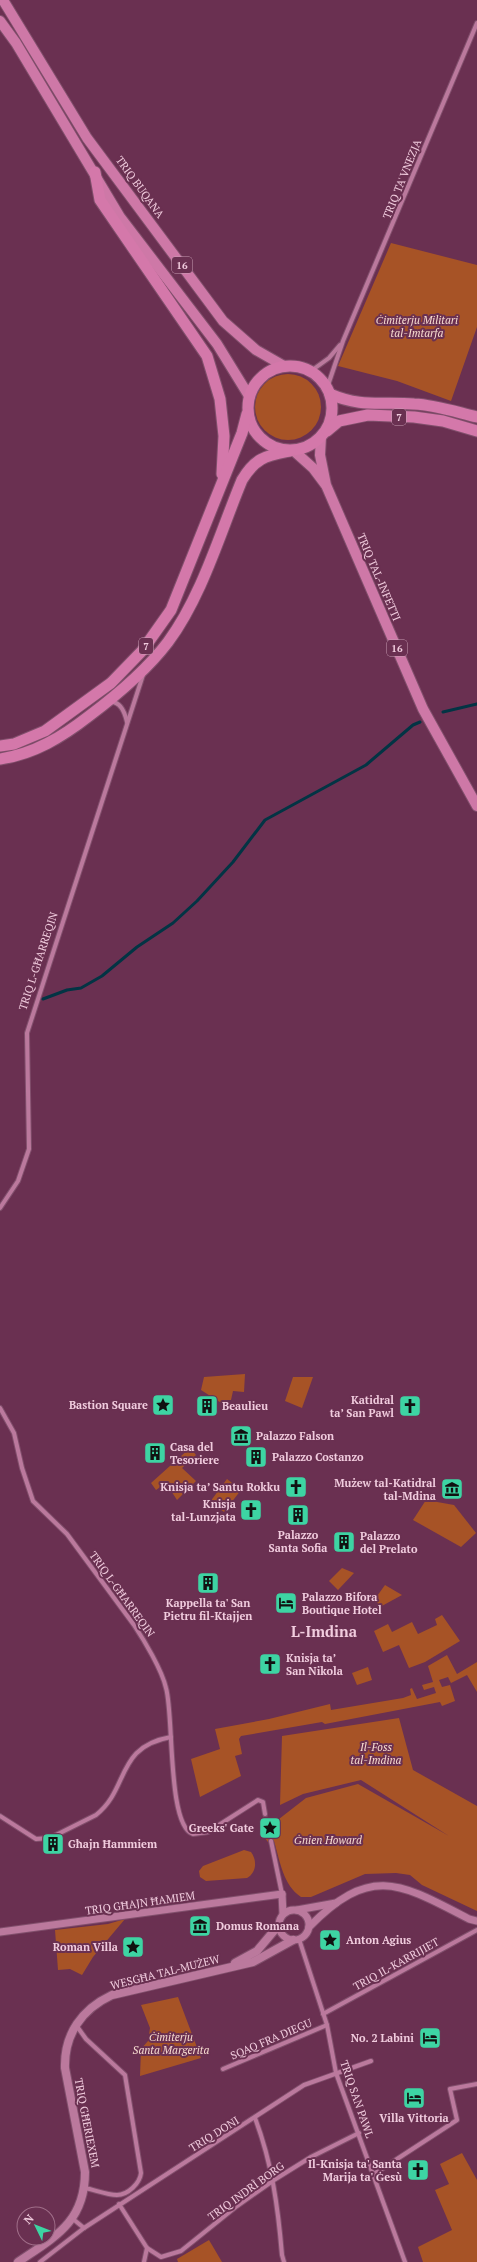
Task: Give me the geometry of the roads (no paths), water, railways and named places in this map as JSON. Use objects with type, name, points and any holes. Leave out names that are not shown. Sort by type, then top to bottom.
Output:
[{"type":"highway","points":[[95,172],[100,200],[207,356],[220,407],[224,436],[221,482]]},
{"type":"highway","name":"7","points":[[0,746],[14,744],[45,731],[112,683],[142,651],[171,610],[221,482],[242,433],[247,414],[249,396],[254,385],[262,376],[272,369],[284,366],[298,366],[311,371],[320,378],[329,391],[344,400],[362,404],[414,404],[445,409],[477,417]]},
{"type":"highway","points":[[323,435],[332,414],[329,391]]},
{"type":"highway","name":"7","points":[[247,414],[251,426],[257,436],[267,444],[278,449],[292,451]]},
{"type":"highway","name":"7","points":[[0,760],[30,752],[50,743],[106,703],[145,668],[168,642],[191,604],[242,480],[250,466],[260,459],[313,444],[339,421],[368,415],[414,417],[443,421],[477,431]]},
{"type":"main road","name":"TRIQ BUQANA","points":[[3,0],[87,138],[223,321],[256,350],[284,366]]},
{"type":"main road","name":"16","points":[[0,21],[16,43],[75,144],[95,172],[120,217],[216,344],[249,396]]},
{"type":"main road","name":"TRIQ TAL-INFETTI","points":[[323,435],[320,455],[326,485],[423,709],[477,806]]},
{"type":"main road","name":"TRIQ TAL-INFETTI","points":[[292,451],[312,468],[326,485]]},
{"type":"main road","name":"WESGĦA TAL-MUŻEW","points":[[229,1967],[257,1951],[278,1926]]},
{"type":"main road","name":"WESGĦA TAL-MUŻEW","points":[[86,2011],[97,2002],[112,1995],[253,1962],[296,1940]]},
{"type":"main road","name":"TRIQ GĦERIEXEM","points":[[18,2262],[55,2236],[73,2219],[80,2208],[85,2188],[86,2172],[65,2068],[66,2045],[76,2024],[86,2011]]},
{"type":"street","name":"TRIQ TA' VNEZJA","points":[[329,391],[343,341],[407,191],[459,61],[477,24]]},
{"type":"street","name":"TRIQ TA' VNEZJA","points":[[311,371],[329,358],[343,341]]},
{"type":"street","name":"TRIQ L-GĦARREQIN","points":[[0,1208],[18,1181],[29,1149],[27,1033],[145,668]]},
{"type":"street","points":[[106,703],[113,702],[119,705],[124,712],[127,722]]},
{"type":"street","name":"TRIQ L-GĦARREQIN","points":[[0,1408],[14,1433],[22,1468],[33,1500],[74,1543],[85,1561],[143,1638],[166,1688],[178,1810],[181,1822],[188,1833],[201,1834],[208,1832],[258,1800],[263,1802],[265,1814]]},
{"type":"street","points":[[0,1816],[36,1840],[50,1838],[96,1815],[102,1810],[116,1789],[131,1757],[156,1740],[171,1737]]},
{"type":"street","points":[[271,1841],[282,1894],[283,1914],[278,1926],[285,1938],[296,1940],[306,1934],[309,1927],[337,1903],[366,1887],[385,1884],[410,1890],[469,1919],[477,1920]]},
{"type":"street","points":[[282,1894],[294,1909],[305,1914],[309,1927]]},
{"type":"street","name":"TRIQ GĦAJN ĦAMIEM","points":[[0,1932],[282,1894]]},
{"type":"street","points":[[283,1914],[294,1909],[337,1903]]},
{"type":"street","name":"TRIQ IL-KARRIJIET","points":[[323,2014],[477,1930]]},
{"type":"street","name":"TRIQ SAN PAWL","points":[[296,1940],[308,1966],[327,2025],[336,2073],[405,2262]]},
{"type":"street","points":[[76,2024],[86,2039],[125,2075],[142,2173],[140,2181],[128,2191],[118,2195],[85,2188]]},
{"type":"street","name":"SQAQ FRA DIEGU","points":[[223,2069],[327,2025]]},
{"type":"street","name":"TRIQ DONI","points":[[40,2262],[84,2228],[119,2204],[255,2118],[304,2085],[371,2061]]},
{"type":"street","points":[[374,2174],[457,2120],[450,2089],[477,2084]]},
{"type":"street","points":[[255,2118],[266,2146],[274,2180],[284,2262]]},
{"type":"street","name":"TRIQ INDRÌ BORG","points":[[147,2248],[161,2256],[181,2251],[237,2206],[274,2180],[311,2157],[359,2133]]},
{"type":"street","points":[[119,2204],[147,2248],[144,2262]]},
{"type":"street","points":[[73,2219],[84,2228]]},
{"type":"waterway","points":[[443,712],[477,704]]},
{"type":"waterway","points":[[43,999],[67,990],[81,988],[102,976],[137,947],[173,923],[197,901],[233,862],[265,820],[366,765],[413,725],[420,722]]},
{"type":"tunnel","points":[[265,1814],[271,1841]]},
{"type":"place","name":"Bastion Square","points":[[163,1405]]},
{"type":"place","name":"Beaulieu","points":[[207,1406]]},
{"type":"place","name":"Katidral ta’ San Pawl","points":[[410,1406]]},
{"type":"place","name":"Palazzo Falson","points":[[241,1436]]},
{"type":"place","name":"Casa del Tesoriere","points":[[155,1453]]},
{"type":"place","name":"Palazzo Costanzo","points":[[256,1457]]},
{"type":"place","name":"Knisja ta’ Santu Rokku","points":[[296,1487]]},
{"type":"place","name":"Mużew tal-Katidral tal-Mdina","points":[[452,1489]]},
{"type":"place","name":"Knisja tal-Lunzjata","points":[[251,1510]]},
{"type":"place","name":"Palazzo Santa Sofia","points":[[298,1515]]},
{"type":"place","name":"Palazzo del Prelato","points":[[344,1542]]},
{"type":"place","name":"Kappella ta' San Pietru fil-Ktajjen","points":[[208,1583]]},
{"type":"place","name":"Palazzo Bifora Boutique Hotel","points":[[286,1603]]},
{"type":"place","name":"Knisja ta’ San Nikola","points":[[270,1664]]},
{"type":"place","name":"Greeks' Gate","points":[[270,1828]]},
{"type":"place","name":"Għajn Ħammiem","points":[[53,1844]]},
{"type":"place","name":"Domus Romana","points":[[200,1926]]},
{"type":"place","name":"Anton Agius","points":[[330,1940]]},
{"type":"place","name":"Roman Villa","points":[[133,1947]]},
{"type":"place","name":"No. 2 Labini","points":[[430,2038]]},
{"type":"place","name":"Villa Vittoria","points":[[414,2098]]},
{"type":"place","name":"Il-Knisja ta' Santa Marija ta' Ġesù","points":[[418,2170]]},
{"type":"district","name":"L-Imdina","points":[[324,1631]]},
{"type":"park label","name":"Ċimiterju Militari tal-Imtarfa","points":[[417,326]]},
{"type":"park label","name":"Il-Foss tal-Imdina","points":[[376,1753]]},
{"type":"park label","name":"Ġnien Howard","points":[[328,1840]]},
{"type":"park label","name":"Ċimiterju Santa Margerita","points":[[171,2043]]}]
